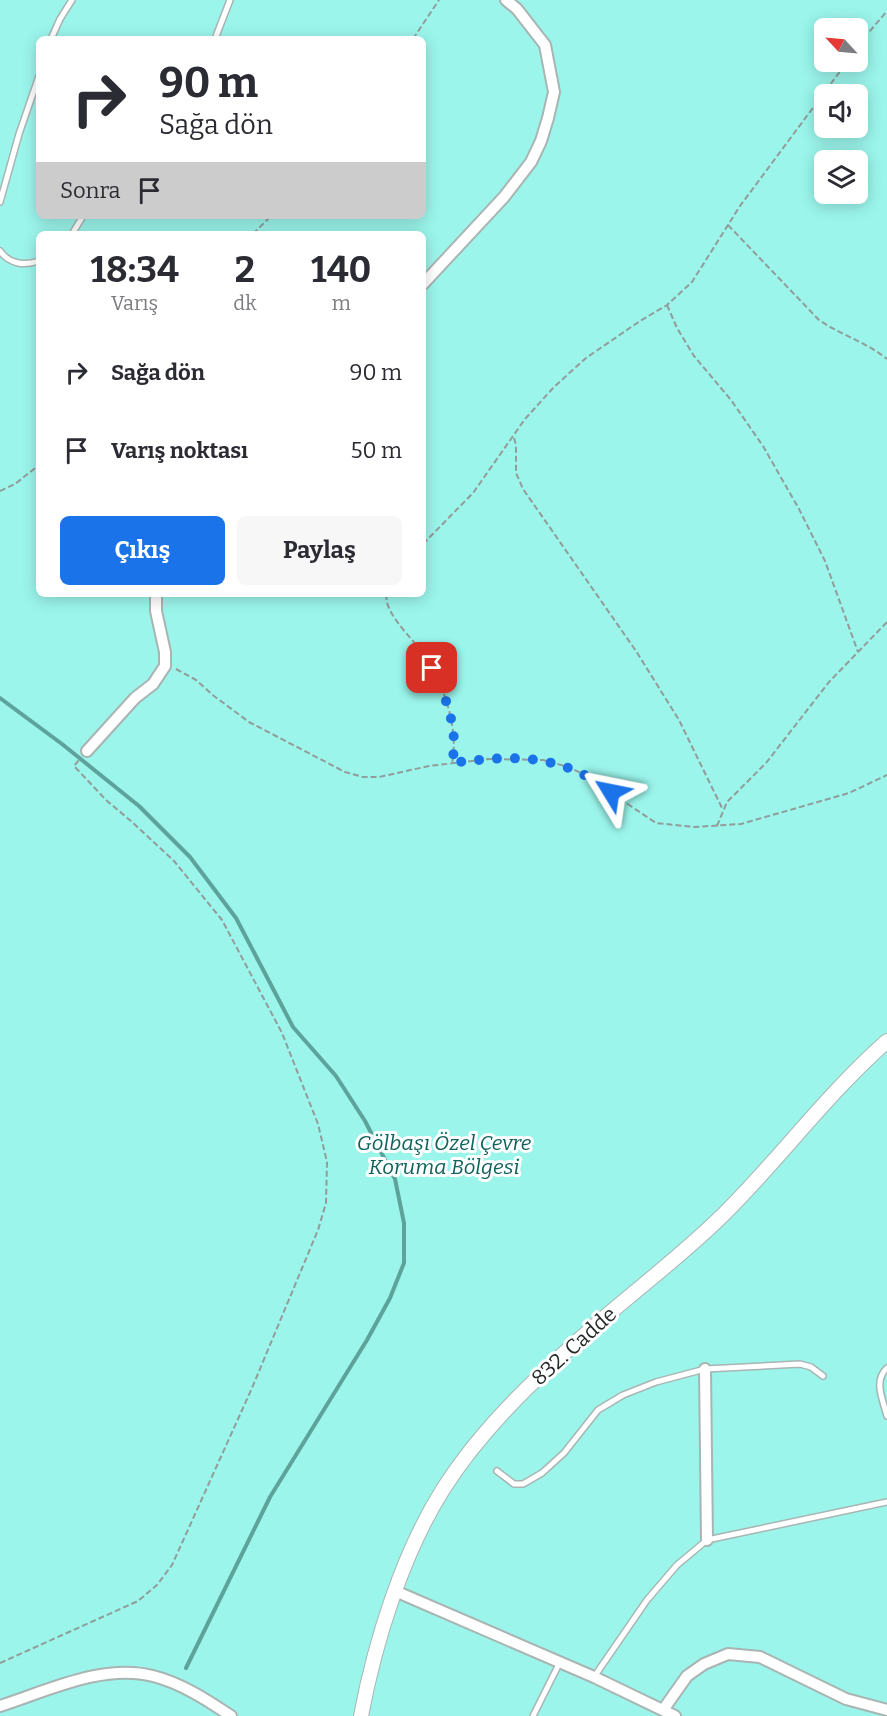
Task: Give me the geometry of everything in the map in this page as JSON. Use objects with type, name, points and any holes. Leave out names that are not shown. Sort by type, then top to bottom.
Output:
[{"type":"street","points":[[426,281],[504,197],[531,162],[548,118],[554,92],[544,45],[517,9],[506,0]]},
{"type":"street","points":[[87,751],[135,698],[153,684],[165,666],[165,652],[156,611],[156,597]]},
{"type":"street","name":"832. Cadde","points":[[361,1716],[374,1659],[396,1591],[422,1528],[442,1491],[473,1448],[561,1356],[725,1213],[834,1093],[887,1041]]},
{"type":"street","points":[[705,1369],[707,1540]]},
{"type":"street","points":[[396,1591],[594,1677],[675,1716]]},
{"type":"street","points":[[663,1710],[687,1676],[704,1664],[728,1654],[759,1657],[846,1699],[887,1710]]},
{"type":"street","points":[[0,1706],[96,1676],[135,1674],[167,1680],[205,1699],[231,1716]]},
{"type":"lane","points":[[52,36],[72,0]]},
{"type":"lane","points":[[216,36],[230,0]]},
{"type":"lane","points":[[0,202],[36,85]]},
{"type":"lane","points":[[0,251],[9,261],[17,263],[36,261]]},
{"type":"lane","points":[[497,1471],[513,1484],[529,1482],[564,1453],[591,1418],[607,1403],[656,1382],[705,1369],[800,1364],[811,1367],[824,1376]]},
{"type":"lane","points":[[887,1368],[879,1384],[887,1416]]},
{"type":"lane","points":[[594,1677],[616,1642],[655,1591],[677,1565],[707,1540],[887,1502]]},
{"type":"lane","points":[[534,1716],[560,1662]]},
{"type":"path","points":[[415,36],[439,0]]},
{"type":"path","points":[[868,33],[887,11]]},
{"type":"path","points":[[426,541],[472,493],[539,403],[569,372],[640,321],[668,305],[692,282],[728,225],[840,72]]},
{"type":"path","points":[[256,231],[268,219]]},
{"type":"path","points":[[728,225],[819,320],[867,345],[887,359]]},
{"type":"path","points":[[668,305],[677,328],[694,356],[731,400],[763,446],[795,501],[825,561],[858,652]]},
{"type":"path","points":[[513,437],[516,445],[516,473],[523,489],[636,651],[673,710],[695,748],[723,810]]},
{"type":"path","points":[[0,491],[15,484],[36,467]]},
{"type":"path","points":[[386,597],[391,613],[425,656],[438,680],[454,731],[452,763]]},
{"type":"path","points":[[717,826],[727,802],[766,763],[829,682],[887,622]]},
{"type":"path","points":[[165,666],[190,676],[258,727],[345,772],[363,777],[379,777],[452,763],[489,759],[519,758],[556,763],[598,782],[656,823],[694,826],[741,824],[849,793],[887,775]]},
{"type":"path","points":[[0,1663],[132,1604],[148,1593],[165,1575],[177,1554],[252,1388],[318,1230],[328,1189],[327,1162],[322,1136],[286,1043],[222,920],[174,861],[140,828],[106,800],[74,766],[76,763]]},
{"type":"green space","name":"Gölbaşı Özel Çevre Koruma Bölgesi","points":[[0,0],[887,0],[887,1716],[0,1716]]},
{"type":"waterway","points":[[0,698],[139,806],[190,857],[236,918],[293,1027],[336,1076],[365,1121],[395,1179],[404,1223],[404,1263],[390,1298],[367,1340],[270,1497],[186,1668]]},
{"type":"route","points":[[432,668],[453,722],[455,742],[452,763],[489,759],[543,760],[584,774],[611,792]]}]
